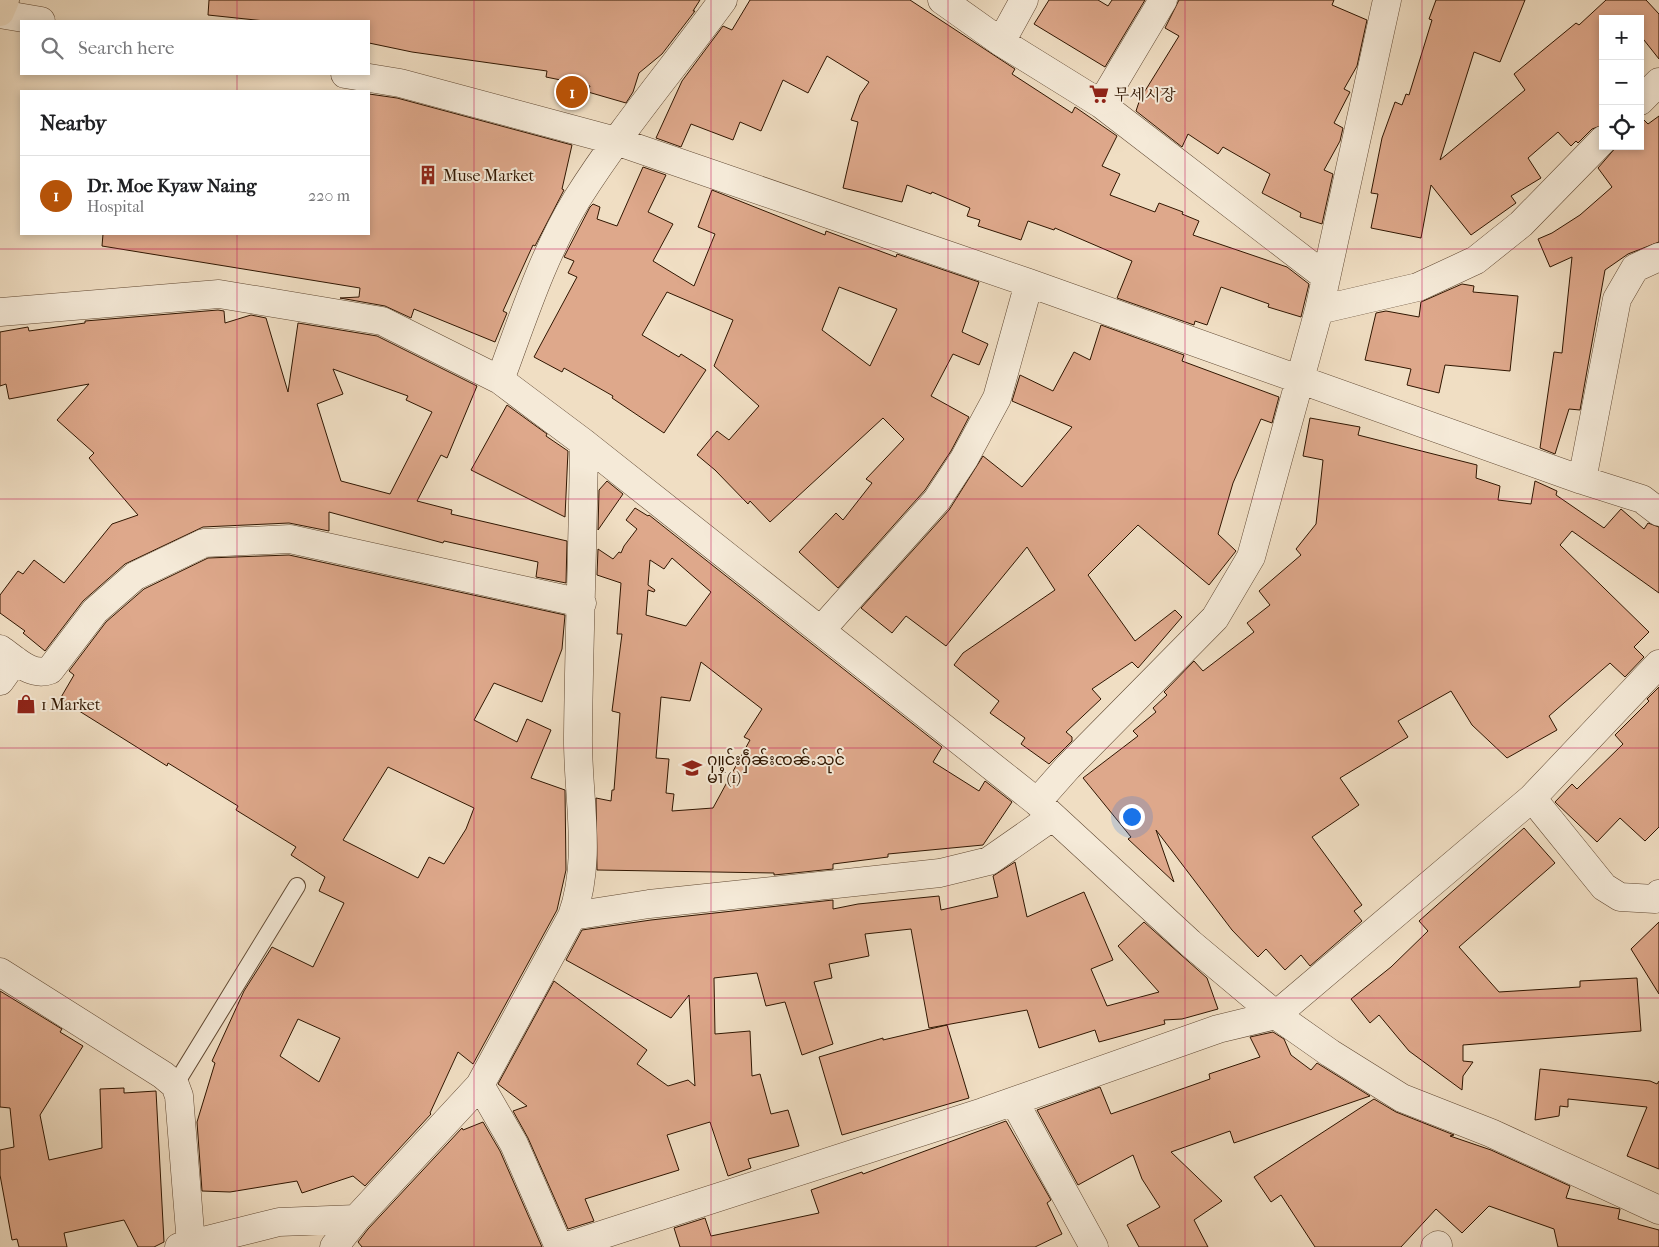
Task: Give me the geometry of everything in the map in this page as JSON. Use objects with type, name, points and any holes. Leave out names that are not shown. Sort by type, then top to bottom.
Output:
[{"type":"highway","points":[[0,13],[4,0]]},
{"type":"street","points":[[500,380],[544,262],[577,200],[616,141],[723,0]]},
{"type":"street","points":[[942,0],[1001,42],[1101,104],[1326,277]]},
{"type":"street","points":[[1001,42],[1024,0]]},
{"type":"street","points":[[1101,104],[1163,0]]},
{"type":"street","points":[[572,916],[649,904],[940,872],[989,861],[1044,810],[1068,766],[1215,618],[1251,557],[1298,379],[1319,310],[1379,44],[1387,0]]},
{"type":"street","points":[[0,13],[36,20]]},
{"type":"street","points":[[351,75],[400,83],[616,141],[1029,283],[1582,480],[1642,499],[1659,512]]},
{"type":"street","points":[[1644,97],[1659,82]]},
{"type":"street","points":[[1319,310],[1418,287],[1476,260],[1521,224],[1599,144]]},
{"type":"street","points":[[1582,480],[1617,299],[1634,268],[1659,257]]},
{"type":"street","points":[[821,630],[937,500],[964,459],[997,398],[1029,283]]},
{"type":"street","points":[[0,312],[219,294],[382,321],[500,380],[584,443],[821,630],[1044,810],[1190,943],[1276,1014],[1330,1053],[1402,1098],[1491,1133],[1659,1210]]},
{"type":"street","points":[[334,1247],[356,1219],[480,1084],[572,916],[579,897],[583,849],[578,737],[584,443]]},
{"type":"street","points":[[5,664],[41,673],[50,670],[95,611],[135,576],[204,543],[290,539],[582,603]]},
{"type":"street","points":[[564,1247],[1014,1101],[1218,1029],[1276,1014],[1532,798],[1659,664]]},
{"type":"street","points":[[1532,798],[1604,887],[1620,897],[1655,898],[1659,894]]},
{"type":"street","points":[[0,972],[163,1075],[175,1085],[179,1096],[185,1246],[279,1222],[356,1219]]},
{"type":"street","points":[[480,1084],[514,1144],[559,1247]]},
{"type":"street","points":[[1014,1101],[1086,1245]]},
{"type":"lane","points":[[175,1085],[297,886]]},
{"type":"building","points":[[209,0],[700,0],[693,11],[695,11],[662,54],[639,73],[633,92],[626,103],[588,92],[590,86],[546,77],[547,71],[412,52],[370,43],[370,20],[256,20],[208,15]]},
{"type":"building","points":[[750,0],[910,0],[1015,69],[1012,74],[1072,113],[1075,107],[1117,136],[1102,166],[1120,174],[1110,195],[1155,212],[1159,203],[1183,212],[1182,214],[1199,221],[1193,235],[1287,267],[1309,284],[1301,317],[1268,307],[1269,304],[1221,287],[1207,325],[1195,321],[1194,325],[1117,298],[1132,261],[1055,228],[1054,230],[1028,221],[1021,240],[978,226],[980,220],[967,216],[970,208],[932,192],[931,194],[907,185],[902,202],[843,188],[858,122],[851,120],[860,95],[869,82],[827,56],[808,93],[783,80],[761,131],[740,122],[733,140],[691,124],[681,147],[656,138],[682,81],[723,26],[732,30]]},
{"type":"building","points":[[1049,0],[1098,0],[1108,6],[1112,0],[1145,0],[1105,67],[1034,24]]},
{"type":"building","points":[[1179,0],[1334,0],[1332,5],[1367,20],[1357,66],[1344,89],[1350,92],[1334,123],[1343,128],[1340,141],[1324,170],[1333,174],[1322,224],[1300,217],[1301,213],[1262,193],[1270,174],[1223,147],[1218,154],[1188,134],[1182,147],[1136,111],[1140,99],[1179,36],[1165,28]]},
{"type":"building","points":[[1436,0],[1525,0],[1500,62],[1474,52],[1440,160],[1525,90],[1514,74],[1576,23],[1579,25],[1606,0],[1646,0],[1659,14],[1659,59],[1644,40],[1644,15],[1599,15],[1599,126],[1592,129],[1578,143],[1576,141],[1571,146],[1558,132],[1528,158],[1541,178],[1511,196],[1516,203],[1471,235],[1431,185],[1421,238],[1371,228],[1378,194],[1371,193],[1382,138],[1395,102],[1402,105],[1406,94],[1409,95],[1432,20],[1429,19]]},
{"type":"building","name":"Muse Market","points":[[370,94],[397,98],[572,145],[562,189],[564,190],[535,246],[533,245],[503,311],[507,313],[495,342],[414,309],[411,318],[385,306],[340,298],[359,297],[360,288],[102,246],[103,235],[370,235]]},
{"type":"building","points":[[1659,116],[1659,242],[1628,254],[1605,270],[1580,410],[1569,409],[1555,454],[1540,448],[1554,352],[1562,353],[1572,257],[1550,267],[1538,239],[1552,233],[1580,215],[1612,187],[1598,168],[1614,150],[1644,150],[1644,120],[1648,124]]},
{"type":"building","points":[[643,167],[666,175],[648,212],[673,224],[653,261],[694,286],[715,234],[698,227],[712,190],[825,235],[826,231],[896,257],[897,254],[979,282],[962,332],[988,344],[979,365],[953,354],[931,396],[969,417],[951,451],[925,490],[838,588],[799,552],[836,513],[843,520],[872,483],[866,479],[904,439],[883,418],[770,522],[750,501],[748,504],[715,470],[697,455],[717,431],[729,440],[759,406],[714,366],[733,320],[667,292],[642,335],[679,357],[681,354],[706,370],[664,433],[612,398],[613,396],[564,368],[562,372],[534,357],[577,277],[568,273],[574,261],[564,257],[590,207],[593,204],[600,207],[597,219],[617,226]],"holes":[[[839,287],[897,309],[870,366],[822,330]]]},
{"type":"building","points":[[1462,284],[1474,286],[1473,292],[1518,296],[1510,371],[1445,365],[1439,393],[1407,385],[1411,369],[1365,360],[1376,313],[1386,311],[1419,317],[1421,302]]},
{"type":"building","points":[[218,310],[224,311],[225,323],[251,315],[266,318],[288,392],[298,323],[377,336],[477,386],[447,458],[441,455],[417,501],[452,510],[451,514],[567,541],[566,583],[536,577],[538,562],[444,541],[443,543],[329,512],[329,531],[289,523],[203,527],[125,564],[83,601],[45,651],[23,633],[25,631],[0,613],[0,595],[18,571],[23,574],[34,560],[64,583],[112,524],[138,515],[89,458],[94,453],[57,420],[89,384],[9,399],[6,384],[0,386],[0,332],[28,327],[29,331],[85,323],[85,321]],"holes":[[[333,369],[408,396],[406,400],[432,412],[390,494],[341,481],[317,404],[343,394]]]},
{"type":"building","points":[[1101,325],[1184,355],[1182,361],[1279,397],[1272,423],[1261,419],[1233,483],[1218,534],[1236,551],[1209,585],[1138,525],[1088,575],[1135,641],[1175,610],[1182,617],[1138,668],[1132,662],[1092,689],[1101,699],[1066,732],[1072,737],[1072,741],[1049,764],[1021,744],[1025,738],[990,713],[999,701],[954,665],[963,653],[1055,590],[1027,547],[946,646],[906,616],[892,633],[861,608],[949,510],[983,456],[1022,487],[1072,427],[1012,401],[1020,375],[1053,391],[1074,352],[1090,360]]},
{"type":"building","points":[[507,405],[568,451],[565,517],[471,470]]},
{"type":"building","points":[[1310,418],[1360,427],[1358,435],[1477,465],[1476,478],[1500,486],[1498,500],[1531,504],[1535,481],[1557,491],[1556,495],[1604,528],[1621,509],[1644,529],[1648,523],[1659,527],[1659,593],[1572,531],[1560,545],[1649,632],[1634,647],[1644,657],[1625,677],[1610,663],[1549,716],[1557,730],[1507,758],[1472,725],[1451,691],[1398,721],[1408,737],[1340,778],[1359,805],[1312,837],[1362,905],[1354,911],[1362,921],[1310,966],[1301,955],[1285,970],[1266,949],[1258,957],[1232,930],[1156,830],[1174,882],[1128,839],[1131,837],[1083,778],[1138,736],[1133,731],[1156,712],[1153,708],[1167,695],[1164,692],[1194,661],[1203,671],[1254,632],[1247,623],[1270,605],[1259,591],[1301,555],[1296,549],[1316,524],[1323,460],[1303,456]]},
{"type":"building","points":[[607,481],[623,494],[598,530],[599,490]]},
{"type":"building","points":[[635,508],[649,515],[942,747],[933,762],[979,791],[985,781],[1012,802],[983,845],[888,854],[888,857],[833,864],[833,869],[774,875],[774,873],[597,870],[596,798],[611,801],[612,790],[614,790],[620,713],[612,711],[622,634],[617,634],[621,583],[597,575],[598,549],[613,559],[619,552],[621,553],[637,529],[626,520]],"holes":[[[672,558],[711,592],[686,626],[646,615],[648,590],[654,592],[655,590],[648,585],[650,560],[664,569]],[[701,662],[762,709],[744,737],[750,740],[713,808],[672,811],[674,794],[666,793],[669,759],[656,758],[661,697],[690,701]]]},
{"type":"building","points":[[289,555],[565,615],[562,649],[542,702],[494,683],[474,720],[517,742],[527,719],[551,730],[531,778],[565,790],[566,870],[557,910],[473,1064],[458,1052],[431,1114],[365,1186],[353,1176],[302,1193],[297,1181],[230,1192],[202,1191],[197,1122],[215,1063],[212,1061],[244,991],[272,947],[313,967],[344,903],[319,891],[325,877],[291,855],[296,847],[236,810],[238,806],[168,763],[167,766],[60,699],[74,675],[69,671],[106,622],[144,589],[208,558]],"holes":[[[388,767],[474,808],[466,829],[444,864],[429,857],[418,878],[343,840]],[[298,1019],[340,1038],[319,1082],[280,1056]]]},
{"type":"building","points":[[1659,687],[1659,827],[1645,841],[1620,818],[1597,842],[1555,802],[1572,784],[1577,789],[1623,744],[1615,735],[1649,701],[1647,699]]},
{"type":"building","points":[[1524,828],[1555,863],[1459,947],[1499,992],[1580,987],[1580,981],[1637,978],[1641,1031],[1463,1045],[1463,1061],[1473,1062],[1463,1076],[1462,1090],[1409,1051],[1379,1015],[1370,1023],[1351,999],[1391,967],[1428,931],[1419,921]]},
{"type":"building","points":[[1015,862],[1027,917],[1084,892],[1113,960],[1091,969],[1107,1006],[1159,992],[1118,946],[1144,922],[1207,978],[1218,1009],[1182,1019],[1164,1020],[1165,1024],[1099,1042],[1095,1030],[1039,1048],[1027,1010],[929,1028],[911,929],[865,934],[869,956],[829,964],[832,978],[814,982],[833,1044],[802,1055],[785,1002],[766,1006],[757,973],[714,978],[715,1034],[750,1031],[752,1076],[760,1074],[771,1114],[788,1110],[799,1146],[748,1159],[751,1168],[728,1176],[710,1122],[667,1135],[679,1170],[585,1199],[594,1221],[568,1229],[528,1138],[513,1111],[527,1106],[498,1084],[554,981],[647,1050],[637,1064],[668,1086],[688,1080],[695,1086],[689,995],[671,1018],[566,960],[582,930],[651,920],[833,900],[833,909],[858,904],[939,896],[941,910],[998,897],[993,876]]},
{"type":"building","points":[[1659,922],[1659,994],[1631,949]]},
{"type":"building","points":[[0,991],[62,1029],[60,1032],[83,1046],[40,1115],[49,1160],[102,1148],[100,1089],[124,1088],[124,1093],[156,1091],[164,1242],[154,1247],[138,1247],[124,1220],[64,1233],[67,1247],[19,1247],[17,1239],[12,1240],[0,1175],[0,1150],[14,1147],[10,1108],[0,1107]]},
{"type":"building","points":[[947,1025],[969,1098],[842,1135],[819,1057],[883,1038],[883,1040]]},
{"type":"building","points":[[1273,1032],[1284,1039],[1291,1055],[1311,1070],[1317,1063],[1370,1096],[1234,1143],[1230,1131],[1171,1152],[1222,1201],[1194,1220],[1208,1247],[1139,1247],[1127,1225],[1160,1207],[1142,1179],[1133,1155],[1078,1185],[1037,1110],[1100,1087],[1111,1114],[1210,1079],[1209,1074],[1260,1057],[1250,1037]]},
{"type":"building","points":[[1540,1069],[1650,1081],[1657,1084],[1659,1081],[1659,1169],[1627,1156],[1647,1107],[1568,1099],[1568,1107],[1560,1106],[1559,1116],[1535,1120]]},
{"type":"building","points":[[1374,1099],[1396,1112],[1454,1135],[1450,1136],[1491,1150],[1570,1186],[1566,1198],[1620,1209],[1618,1219],[1659,1230],[1659,1247],[1558,1247],[1554,1229],[1489,1206],[1462,1233],[1436,1209],[1401,1247],[1315,1247],[1281,1195],[1271,1202],[1254,1177]]},
{"type":"building","points":[[1006,1121],[1051,1200],[1047,1203],[1062,1234],[1035,1247],[680,1247],[674,1228],[705,1218],[711,1236],[819,1213],[811,1190],[862,1172],[863,1174]]},
{"type":"building","points":[[483,1122],[500,1151],[542,1247],[362,1247],[358,1242],[368,1229],[462,1128],[463,1130]]},
{"type":"place","name":"Dr. Moe Kyaw Naing","points":[[572,92]]},
{"type":"place","name":"무세시장","points":[[1099,94]]},
{"type":"place","name":"Muse Market","points":[[428,175]]},
{"type":"place","name":"1 Market","points":[[26,704]]},
{"type":"place","name":"ႁူင်းႁဵၼ်းၸၼ်ႉသုင် မၢႆ (1)","points":[[692,768]]}]
